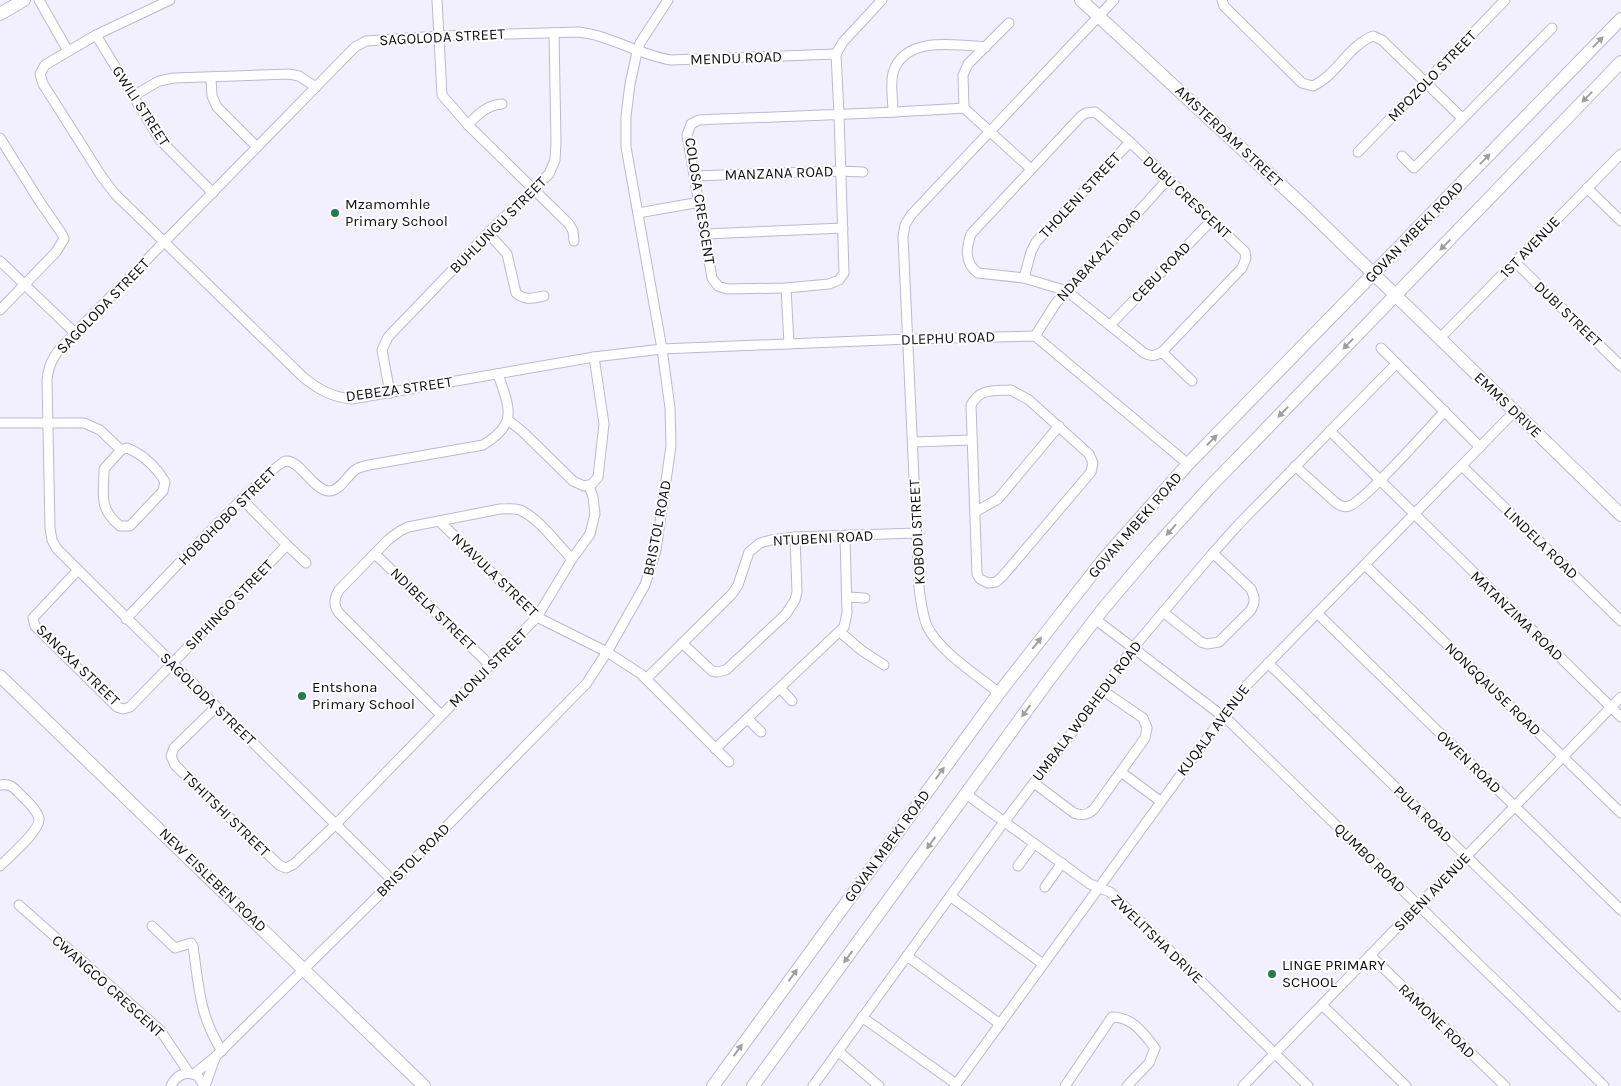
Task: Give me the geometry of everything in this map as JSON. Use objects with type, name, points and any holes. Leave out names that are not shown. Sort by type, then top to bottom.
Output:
[{"type":"main road","points":[[0,14],[24,0]]},
{"type":"main road","name":"AMSTERDAM STREET","points":[[1082,0],[1308,210],[1396,295]]},
{"type":"main road","name":"GOVAN MBEKI ROAD","points":[[713,1086],[999,692],[1103,560],[1188,464],[1621,19]]},
{"type":"main road","name":"GOVAN MBEKI ROAD","points":[[753,1086],[1051,677],[1095,619],[1153,550],[1208,489],[1621,62]]},
{"type":"main road","name":"EMMS DRIVE","points":[[1396,295],[1621,515]]},
{"type":"main road","name":"NEW EISLEBEN ROAD","points":[[0,676],[424,1086]]},
{"type":"street","points":[[39,0],[68,51]]},
{"type":"street","name":"DEBEZA STREET","points":[[170,0],[96,35],[45,65],[40,74],[43,84],[108,186],[316,388],[337,397],[352,399],[594,357],[662,349]]},
{"type":"street","points":[[437,0],[442,95],[468,125],[569,224],[573,231],[574,241]]},
{"type":"street","name":"BRISTOL ROAD","points":[[171,1086],[178,1076],[191,1074],[219,1054],[393,881],[586,684],[608,652],[641,594],[656,550],[672,446],[670,408],[662,349],[626,147],[626,116],[630,84],[640,43],[668,0]]},
{"type":"street","points":[[839,114],[836,54],[843,42],[882,0]]},
{"type":"street","name":"KOBODI STREET","points":[[999,692],[940,645],[928,627],[923,614],[919,588],[903,237],[905,225],[911,215],[1114,0]]},
{"type":"street","points":[[1222,0],[1224,6],[1302,83],[1313,86],[1323,82],[1363,40],[1373,36],[1382,40],[1462,118]]},
{"type":"street","name":"MPOZOLO STREET","points":[[1358,152],[1505,0]]},
{"type":"street","points":[[1009,23],[964,70],[964,108],[1031,169]]},
{"type":"street","points":[[1402,156],[1414,168],[1552,28]]},
{"type":"street","name":"SAGOLODA STREET","points":[[393,881],[62,556],[52,540],[50,528],[48,367],[54,356],[75,333],[355,48],[366,42],[438,36],[579,32],[592,34],[637,52]]},
{"type":"street","name":"BUHLUNGU STREET","points":[[390,393],[382,355],[385,342],[488,233],[549,174],[555,160],[554,33]]},
{"type":"street","name":"GWILI STREET","points":[[96,35],[160,140],[213,193]]},
{"type":"street","points":[[893,112],[894,72],[902,59],[916,48],[931,45],[986,47]]},
{"type":"street","name":"MENDU ROAD","points":[[637,52],[654,58],[683,60],[836,54]]},
{"type":"street","points":[[133,96],[165,79],[295,75],[304,78],[316,87]]},
{"type":"street","points":[[211,77],[212,96],[217,107],[257,147]]},
{"type":"street","points":[[468,125],[488,107],[502,104]]},
{"type":"street","name":"COLOSA CRESCENT","points":[[839,114],[844,273],[839,280],[829,284],[727,290],[718,286],[712,278],[706,234],[687,135],[691,124],[699,120],[964,108]]},
{"type":"street","name":"DUBU CRESCENT","points":[[1094,112],[1130,142],[1245,252],[1245,263],[1162,352],[1154,356],[1144,353],[1067,291],[1024,278],[978,273],[973,270],[966,252],[971,234],[1081,116],[1094,112]]},
{"type":"street","points":[[0,138],[64,240],[56,252],[0,310]]},
{"type":"street","name":"THOLENI STREET","points":[[1024,278],[1031,252],[1036,242],[1130,142]]},
{"type":"street","name":"1ST AVENUE","points":[[1439,339],[1621,154]]},
{"type":"street","name":"MANZANA ROAD","points":[[695,176],[840,171],[863,172]]},
{"type":"street","name":"NDABAKAZI ROAD","points":[[1035,336],[1056,303],[1168,179]]},
{"type":"street","points":[[1588,188],[1621,221]]},
{"type":"street","points":[[638,213],[700,202]]},
{"type":"street","name":"CEBU ROAD","points":[[1110,325],[1212,220]]},
{"type":"street","points":[[706,234],[843,228]]},
{"type":"street","points":[[488,233],[507,254],[516,293],[527,299],[544,296]]},
{"type":"street","points":[[0,260],[75,333]]},
{"type":"street","name":"DUBI STREET","points":[[1515,262],[1621,366]]},
{"type":"street","points":[[786,288],[789,344]]},
{"type":"street","points":[[1035,336],[1188,464]]},
{"type":"street","name":"DLEPHU ROAD","points":[[662,349],[1035,336]]},
{"type":"street","points":[[1381,348],[1480,447]]},
{"type":"street","points":[[1162,352],[1192,381]]},
{"type":"street","points":[[498,374],[507,403],[508,420],[522,431],[573,481],[589,486],[598,477],[604,424],[594,357]]},
{"type":"street","name":"UMBALA WOBHEDU ROAD","points":[[813,1086],[1132,648],[1213,552],[1396,364]]},
{"type":"street","points":[[1011,390],[1030,400],[1089,454],[1093,463],[1091,472],[1002,577],[996,582],[988,584],[978,574],[972,440],[971,405],[976,396],[984,392],[1011,390]]},
{"type":"street","name":"KUQALA AVENUE","points":[[956,1085],[1242,689],[1515,411]]},
{"type":"street","points":[[1295,466],[1342,506],[1354,504],[1445,412]]},
{"type":"street","name":"HOBOHOBO STREET","points":[[126,619],[242,499],[277,466],[285,461],[292,462],[321,488],[328,491],[336,489],[356,469],[369,464],[483,445],[499,436],[508,420]]},
{"type":"street","points":[[0,422],[84,424],[100,430],[121,450]]},
{"type":"street","points":[[975,512],[998,499],[1059,426]]},
{"type":"street","name":"MATANZIMA ROAD","points":[[1330,432],[1621,717]]},
{"type":"street","points":[[913,442],[972,440]]},
{"type":"street","points":[[127,448],[138,452],[161,474],[165,482],[163,491],[130,526],[120,526],[110,518],[104,507],[104,469],[121,450],[127,448]]},
{"type":"street","name":"LINDELA ROAD","points":[[1462,466],[1621,621]]},
{"type":"street","name":"MLONJI STREET","points":[[335,825],[537,617],[572,559],[590,534],[594,522],[595,508],[589,486]]},
{"type":"street","points":[[242,499],[306,563]]},
{"type":"street","points":[[441,715],[336,609],[335,597],[338,590],[388,540],[408,527],[500,509],[512,508],[522,511],[537,522],[572,559]]},
{"type":"street","name":"NYAVULA STREET","points":[[439,521],[537,617],[608,652],[630,666],[646,679],[729,762]]},
{"type":"street","name":"NTUBENI ROAD","points":[[646,679],[732,594],[738,585],[747,556],[754,547],[771,540],[795,537],[917,533]]},
{"type":"street","points":[[715,749],[840,632],[846,619],[845,536]]},
{"type":"street","points":[[682,643],[712,671],[722,672],[733,664],[786,614],[795,600],[795,537]]},
{"type":"street","name":"SIPHINGO STREET","points":[[172,664],[287,545]]},
{"type":"street","points":[[1163,612],[1201,642],[1208,644],[1219,642],[1251,610],[1254,603],[1253,592],[1213,552]]},
{"type":"street","name":"NDIBELA STREET","points":[[376,554],[490,665]]},
{"type":"street","name":"NONGQAUSE ROAD","points":[[1364,565],[1621,813]]},
{"type":"street","name":"SANGXA STREET","points":[[77,571],[33,618],[35,626],[117,707],[123,709],[130,707],[172,664]]},
{"type":"street","points":[[847,597],[865,598]]},
{"type":"street","name":"OWEN ROAD","points":[[1317,613],[1621,910]]},
{"type":"street","name":"QUMBO ROAD","points":[[1095,619],[1229,721],[1604,1086]]},
{"type":"street","points":[[840,632],[860,650],[884,665]]},
{"type":"street","name":"PULA ROAD","points":[[1268,663],[1621,1007]]},
{"type":"street","points":[[780,688],[792,701]]},
{"type":"street","points":[[1034,783],[1074,813],[1080,815],[1091,812],[1094,809],[1145,738],[1147,728],[1143,718],[1102,690]]},
{"type":"street","name":"SIBENI AVENUE","points":[[1243,1086],[1621,697]]},
{"type":"street","name":"TSHITSHI STREET","points":[[216,707],[174,748],[171,756],[175,765],[279,865],[286,868],[294,864],[335,825]]},
{"type":"street","points":[[748,719],[761,732]]},
{"type":"street","points":[[1121,772],[1160,801]]},
{"type":"street","points":[[0,785],[13,786],[34,809],[39,819],[39,823],[34,831],[0,866]]},
{"type":"street","name":"ZWELITSHA DRIVE","points":[[966,794],[1090,884],[1110,892],[1308,1086]]},
{"type":"street","points":[[1018,866],[1034,844]]},
{"type":"street","points":[[1045,887],[1062,864]]},
{"type":"street","points":[[950,896],[1043,964]]},
{"type":"street","name":"CWANGCO CRESCENT","points":[[19,905],[160,1030],[191,1074],[201,1080],[205,1086]]},
{"type":"street","points":[[152,926],[175,948],[191,943],[193,946],[201,1007],[219,1054],[205,1086]]},
{"type":"street","points":[[907,956],[1000,1024]]},
{"type":"street","name":"RAMONE ROAD","points":[[1370,956],[1505,1086]]},
{"type":"street","points":[[1322,1005],[1406,1086]]},
{"type":"street","points":[[1065,1086],[1112,1018],[1122,1017],[1137,1026],[1155,1048],[1149,1063],[1127,1086]]},
{"type":"street","points":[[862,1018],[956,1085]]},
{"type":"street","points":[[838,1051],[879,1086]]},
{"type":"place","name":"Mzamomhle Primary School","points":[[335,213]]},
{"type":"place","name":"Entshona Primary School","points":[[302,696]]},
{"type":"place","name":"LINGE PRIMARY SCHOOL","points":[[1272,974]]}]
